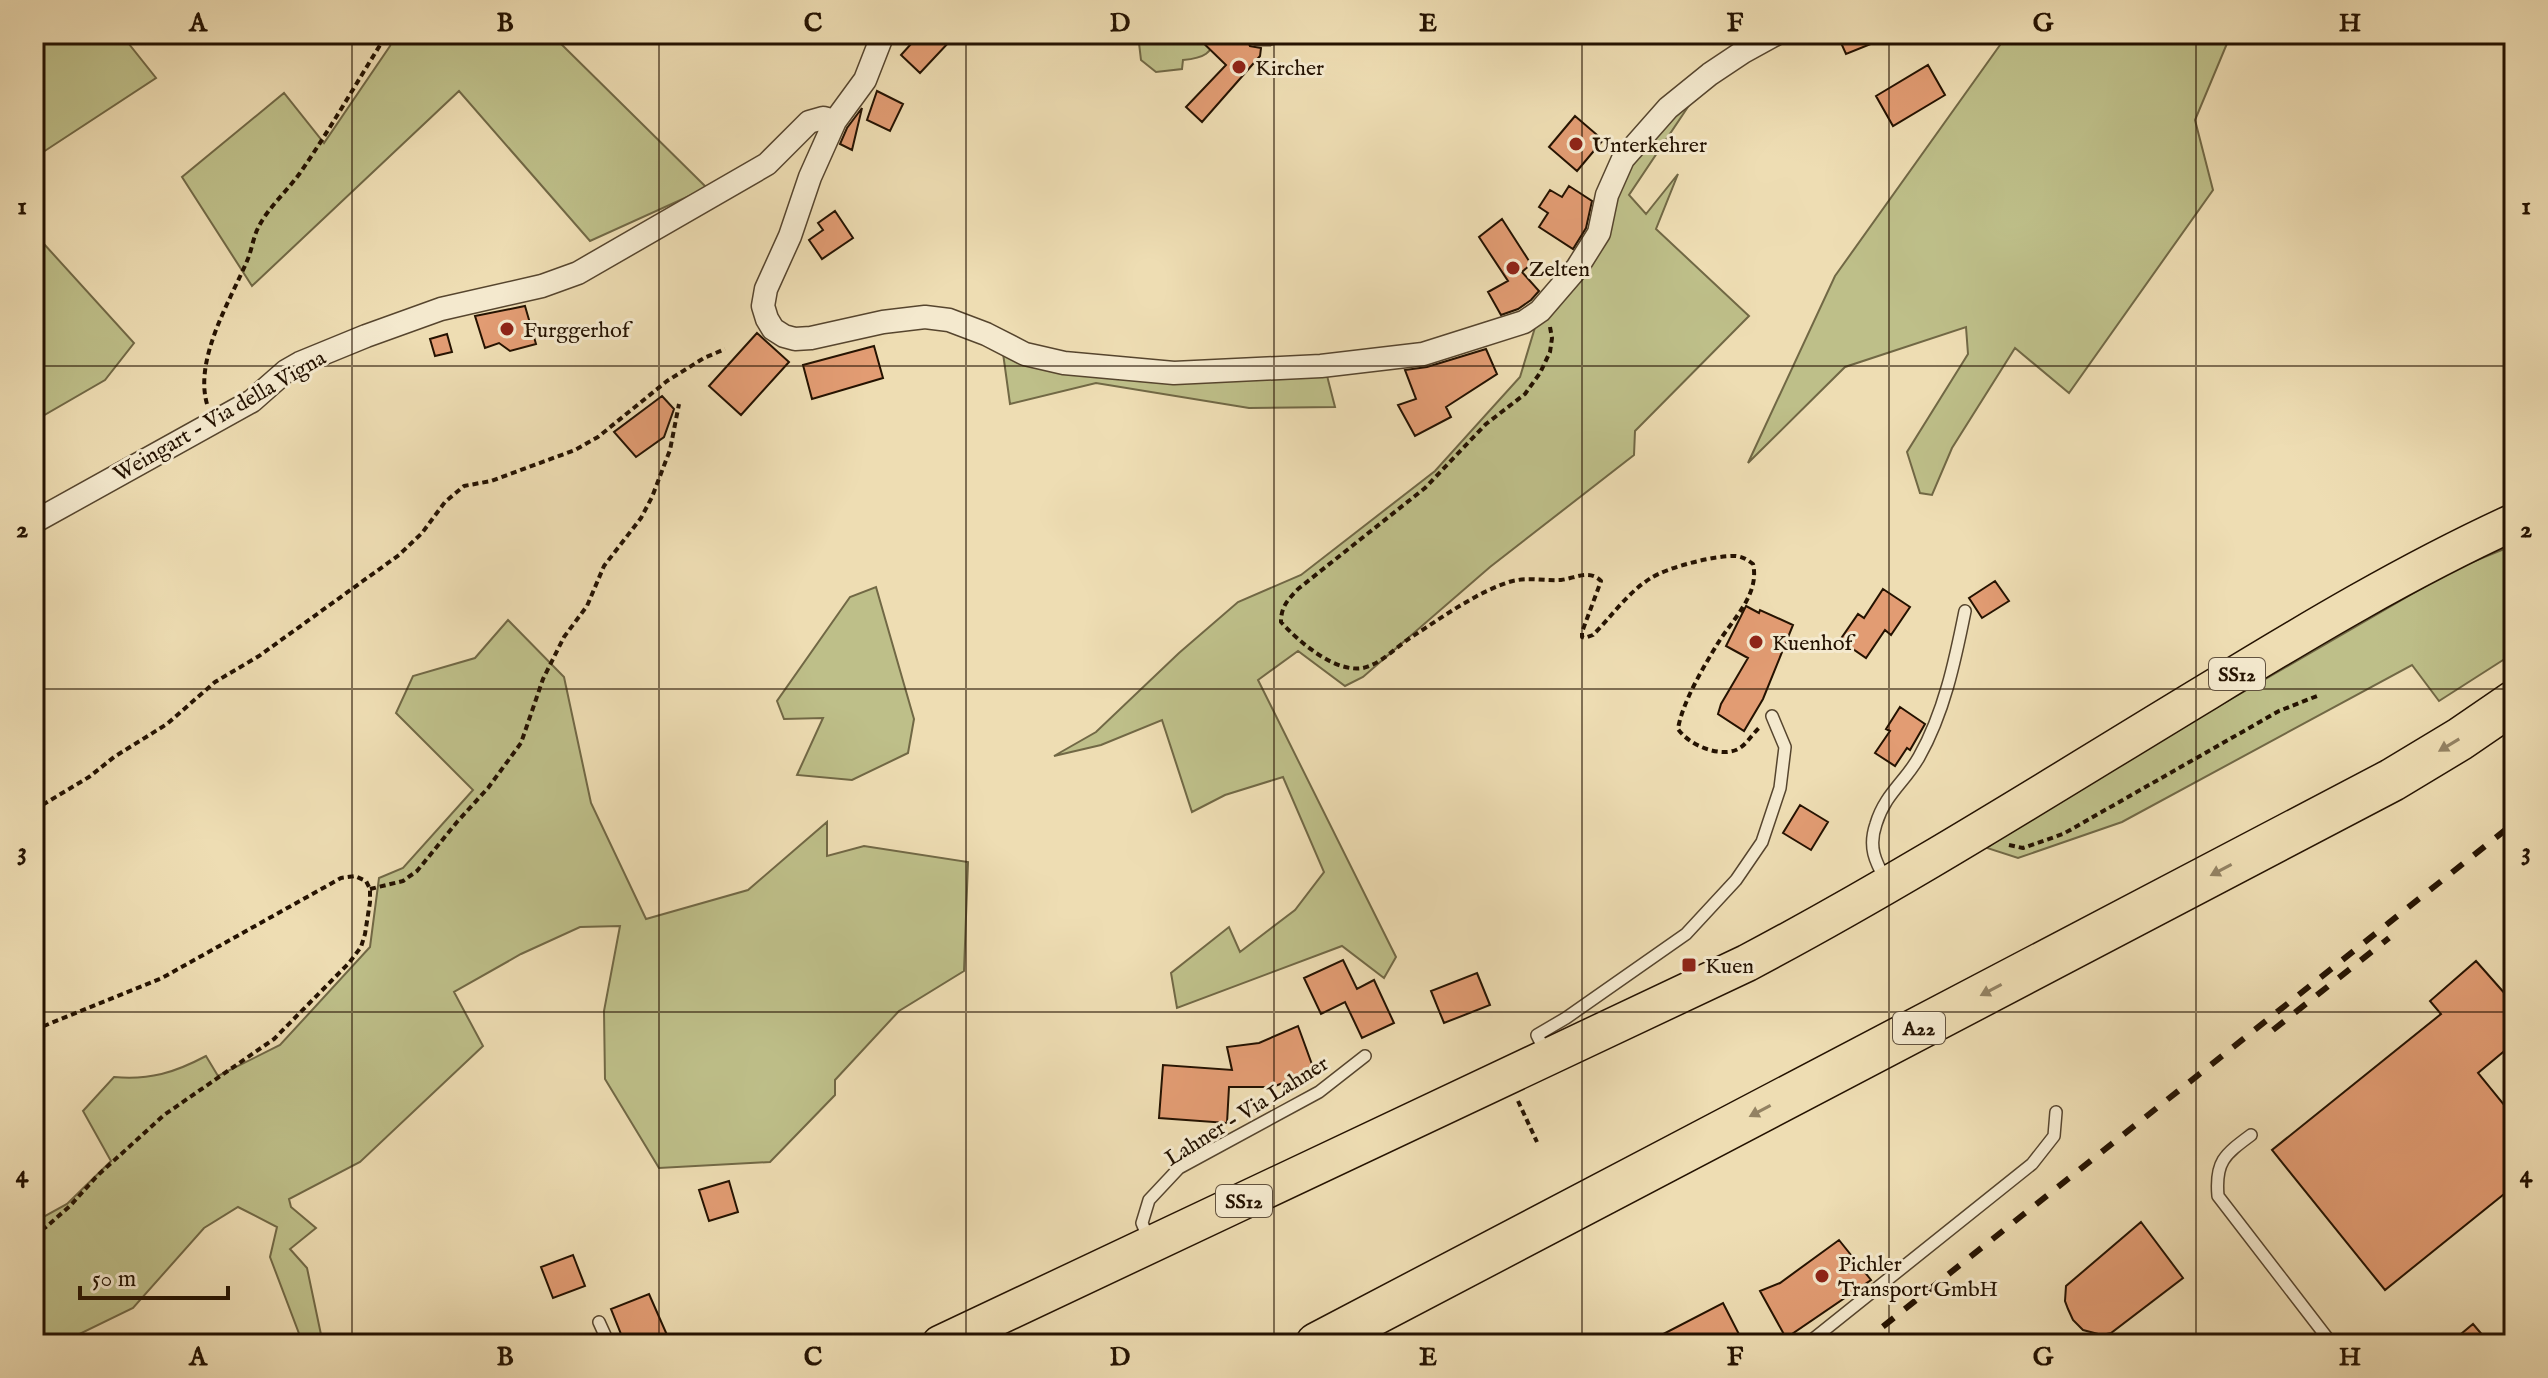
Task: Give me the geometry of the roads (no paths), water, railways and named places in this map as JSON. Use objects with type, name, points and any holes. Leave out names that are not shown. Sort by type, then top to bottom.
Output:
[{"type":"highway","name":"A22","points":[[1317,1344],[2392,780],[2514,702]]},
{"type":"highway","name":"A22","points":[[1379,1344],[2324,848],[2405,804],[2514,736]]},
{"type":"main road","name":"SS12","points":[[940,1344],[1548,1058],[1818,926],[2358,601],[2443,555],[2514,522]]},
{"type":"street","points":[[883,34],[865,80],[835,121],[766,289],[763,306],[773,329],[795,339],[811,338],[883,322],[925,317],[949,320],[1025,354],[1064,363],[1174,373],[1321,366],[1423,354],[1508,329],[1540,311],[1577,268],[1599,233],[1607,195],[1623,159],[1678,99],[1743,52],[1776,34]]},
{"type":"street","points":[[1258,34],[1269,34]]},
{"type":"street","name":"Weingart - Via della Vigna","points":[[34,522],[252,401],[286,371],[300,363],[441,309],[542,286],[578,273],[767,164],[809,122],[823,118],[835,121]]},
{"type":"lane","points":[[1888,884],[1872,856],[1875,825],[1888,795],[1918,759],[1942,705],[1965,611]]},
{"type":"lane","points":[[1548,1058],[1537,1035],[1686,934],[1736,880],[1762,842],[1780,788],[1785,747],[1772,716]]},
{"type":"lane","name":"Lahner - Via Lahner","points":[[1150,1245],[1142,1223],[1149,1200],[1179,1168],[1319,1092],[1365,1056]]},
{"type":"lane","points":[[1807,1344],[2032,1164],[2054,1136],[2056,1112]]},
{"type":"lane","points":[[2251,1135],[2231,1151],[2216,1173],[2218,1196],[2332,1344]]},
{"type":"lane","points":[[599,1322],[609,1344]]},
{"type":"railway","points":[[1861,1344],[2514,823]]},
{"type":"railway","points":[[2273,1030],[2389,938]]},
{"type":"place","name":"Kircher","points":[[1239,67]]},
{"type":"place","name":"Unterkehrer","points":[[1576,144]]},
{"type":"place","name":"Zelten","points":[[1513,268]]},
{"type":"place","name":"Furggerhof","points":[[507,329]]},
{"type":"place","name":"Kuenhof","points":[[1756,642]]},
{"type":"place","name":"Kuen","points":[[1689,965]]},
{"type":"place","name":"Pichler Transport GmbH","points":[[1822,1276]]}]
